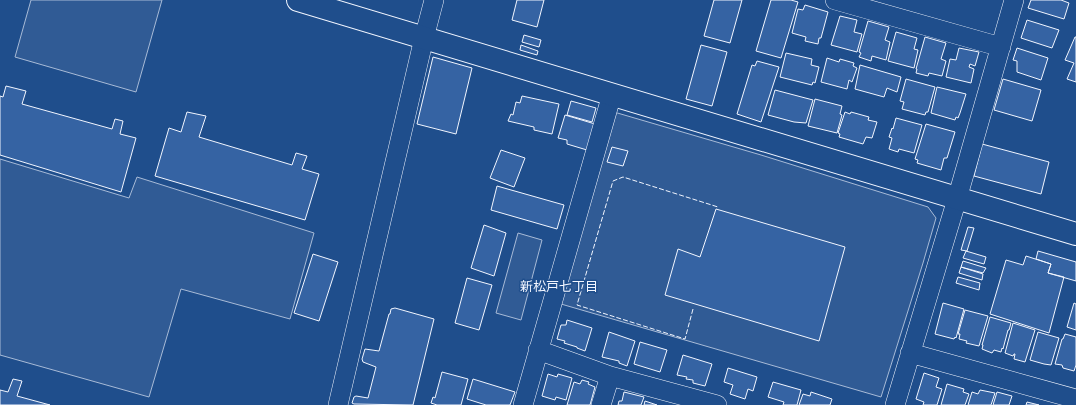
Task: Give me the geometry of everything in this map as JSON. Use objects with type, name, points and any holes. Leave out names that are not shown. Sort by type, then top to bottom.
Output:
[{"type":"street","points":[[298,0],[1076,234]]},
{"type":"street","points":[[338,405],[434,0]]},
{"type":"street","points":[[835,0],[1001,47]]},
{"type":"street","points":[[895,405],[1014,0]]},
{"type":"street","points":[[523,405],[612,94]]},
{"type":"street","points":[[538,350],[610,376],[717,405]]},
{"type":"street","points":[[910,353],[1076,399]]},
{"type":"street","points":[[601,405],[610,376]]},
{"type":"shaded area","points":[[31,0],[162,0],[136,92],[15,57]]},
{"type":"shaded area","points":[[614,112],[761,155],[928,207],[936,218],[881,397],[561,304]]},
{"type":"shaded area","points":[[0,159],[129,198],[137,177],[314,233],[290,319],[181,289],[149,397],[0,355]]},
{"type":"shaded area","points":[[518,233],[542,240],[521,320],[496,313]]},
{"type":"building","points":[[517,0],[544,0],[537,27],[512,20]]},
{"type":"building","points":[[714,0],[742,0],[730,43],[704,36]]},
{"type":"building","points":[[771,0],[791,0],[798,2],[781,58],[756,51]]},
{"type":"building","points":[[1031,0],[1061,0],[1069,3],[1064,19],[1028,8]]},
{"type":"building","points":[[805,5],[828,12],[818,44],[805,41],[806,37],[792,33],[798,9],[803,10]]},
{"type":"building","points":[[840,16],[857,20],[854,32],[862,34],[857,52],[831,45]]},
{"type":"building","points":[[1027,20],[1059,30],[1052,48],[1021,38]]},
{"type":"building","points":[[868,21],[889,27],[885,40],[890,42],[886,60],[872,56],[871,61],[859,57],[861,53],[859,52]]},
{"type":"building","points":[[896,32],[917,38],[914,49],[918,50],[914,68],[888,61]]},
{"type":"building","points":[[524,35],[541,40],[539,47],[522,42]]},
{"type":"building","points":[[925,37],[946,43],[941,59],[946,61],[942,76],[929,73],[928,76],[916,73]]},
{"type":"building","points":[[1075,37],[1076,82],[1067,79],[1074,63],[1065,60]]},
{"type":"building","points":[[521,45],[538,51],[537,55],[520,50]]},
{"type":"building","points":[[701,45],[727,52],[712,106],[686,99]]},
{"type":"building","points":[[959,48],[979,52],[975,66],[970,64],[969,67],[974,69],[971,83],[946,77],[950,59],[956,60]]},
{"type":"building","points":[[1017,48],[1048,58],[1041,80],[1017,72],[1017,61],[1013,60]]},
{"type":"building","points":[[786,53],[812,59],[811,65],[819,67],[815,83],[813,82],[812,85],[780,77]]},
{"type":"building","points":[[433,57],[472,68],[456,134],[417,124]]},
{"type":"building","points":[[827,58],[839,62],[840,59],[854,63],[853,66],[857,68],[852,82],[849,80],[847,89],[821,82]]},
{"type":"building","points":[[757,61],[779,67],[761,122],[737,114],[752,65],[755,66]]},
{"type":"building","points":[[860,65],[901,77],[897,92],[887,88],[884,97],[855,89]]},
{"type":"building","points":[[906,79],[935,87],[928,112],[926,112],[925,115],[902,109],[904,102],[900,101]]},
{"type":"building","points":[[1003,79],[1041,90],[1032,121],[994,110]]},
{"type":"building","points":[[6,86],[26,91],[22,104],[112,129],[115,119],[123,121],[120,134],[136,138],[121,192],[0,155],[0,96],[3,97]]},
{"type":"building","points":[[937,87],[966,94],[958,118],[956,117],[955,120],[931,113]]},
{"type":"building","points":[[775,90],[813,100],[806,123],[794,122],[768,115]]},
{"type":"building","points":[[522,96],[559,104],[552,134],[534,130],[534,127],[508,121],[511,114],[513,115],[516,102],[520,103]]},
{"type":"building","points":[[815,99],[842,106],[840,114],[842,115],[837,133],[808,126]]},
{"type":"building","points":[[571,101],[596,108],[592,122],[567,115]]},
{"type":"building","points":[[187,112],[206,116],[199,137],[292,165],[296,153],[307,156],[302,169],[319,174],[305,220],[155,176],[169,128],[181,132]]},
{"type":"building","points":[[845,112],[850,114],[851,112],[869,117],[868,120],[877,122],[872,138],[866,137],[863,144],[839,137],[840,134],[838,133]]},
{"type":"building","points":[[565,115],[595,124],[587,150],[567,144],[567,140],[558,138]]},
{"type":"building","points":[[896,118],[922,125],[914,153],[899,149],[898,152],[889,149],[892,138],[889,137]]},
{"type":"building","points":[[926,124],[955,132],[947,158],[944,158],[941,170],[917,163],[918,160],[915,159]]},
{"type":"building","points":[[982,144],[1049,162],[1041,194],[974,176]]},
{"type":"building","points":[[612,147],[628,151],[623,166],[607,162]]},
{"type":"building","points":[[501,150],[525,158],[514,187],[490,178]]},
{"type":"building","points":[[497,186],[564,205],[557,229],[491,210]]},
{"type":"building","points":[[716,209],[845,247],[819,341],[665,295],[678,249],[700,257]]},
{"type":"building","points":[[484,225],[506,233],[494,276],[471,268]]},
{"type":"building","points":[[968,227],[974,228],[967,251],[961,250]]},
{"type":"building","points":[[966,251],[986,257],[984,264],[963,258]]},
{"type":"building","points":[[1038,251],[1076,262],[1076,281],[1048,273],[1051,264],[1036,259]]},
{"type":"building","points":[[313,254],[338,262],[319,321],[294,313]]},
{"type":"building","points":[[1026,256],[1051,264],[1048,273],[1064,277],[1049,333],[990,314],[1006,260],[1023,265]]},
{"type":"building","points":[[963,261],[986,268],[983,273],[961,267]]},
{"type":"building","points":[[961,267],[983,274],[982,280],[959,273]]},
{"type":"building","points":[[958,277],[980,283],[979,290],[956,283]]},
{"type":"building","points":[[467,278],[492,285],[479,330],[455,323]]},
{"type":"building","points":[[943,303],[964,309],[956,338],[955,337],[954,339],[935,334]]},
{"type":"building","points":[[1074,303],[1076,304],[1076,330],[1067,327]]},
{"type":"building","points":[[395,308],[434,319],[413,405],[354,404],[352,403],[354,397],[356,396],[368,398],[376,367],[363,362],[362,359],[365,349],[379,351],[389,314],[391,309]]},
{"type":"building","points":[[965,310],[988,316],[979,346],[966,343],[967,341],[959,339],[960,334],[958,334]]},
{"type":"building","points":[[990,317],[1011,323],[1001,352],[994,350],[992,353],[982,349]]},
{"type":"building","points":[[567,320],[592,328],[585,351],[564,343],[565,341],[557,339],[561,325],[566,325]]},
{"type":"building","points":[[1013,323],[1035,330],[1025,362],[1014,359],[1015,354],[1013,356],[1005,353]]},
{"type":"building","points":[[609,332],[635,341],[627,366],[619,363],[619,361],[602,357]]},
{"type":"building","points":[[1038,332],[1059,338],[1051,365],[1030,360]]},
{"type":"building","points":[[1065,334],[1076,337],[1076,365],[1074,371],[1063,368],[1062,365],[1055,364],[1062,339]]},
{"type":"building","points":[[640,342],[667,350],[660,372],[634,364]]},
{"type":"building","points":[[683,355],[712,364],[705,386],[693,383],[693,380],[686,379],[687,377],[677,375]]},
{"type":"building","points":[[728,368],[757,377],[753,391],[748,389],[745,399],[730,394],[733,385],[724,382]]},
{"type":"building","points":[[442,372],[468,379],[461,405],[437,405],[431,403],[433,397],[435,398]]},
{"type":"building","points":[[924,373],[939,378],[936,387],[942,389],[937,405],[923,405],[924,402],[916,399]]},
{"type":"building","points":[[548,374],[557,377],[558,374],[572,378],[566,400],[556,397],[555,400],[542,396]]},
{"type":"building","points":[[13,379],[22,381],[17,396],[50,405],[0,405],[0,390],[8,392]]},
{"type":"building","points":[[473,379],[515,392],[510,405],[486,405],[467,399]]},
{"type":"building","points":[[582,380],[589,382],[588,384],[595,387],[590,405],[567,405],[574,382],[580,384]]},
{"type":"building","points":[[773,382],[801,390],[797,405],[783,405],[784,402],[768,397]]},
{"type":"building","points":[[947,384],[964,389],[963,392],[969,394],[965,405],[941,405]]},
{"type":"building","points":[[980,390],[995,393],[991,405],[968,405],[972,392],[978,394]]},
{"type":"building","points":[[624,392],[644,397],[641,405],[618,405],[619,401],[622,401]]},
{"type":"building","points":[[811,392],[832,399],[830,405],[799,405],[803,394],[810,396]]},
{"type":"building","points":[[997,392],[1012,396],[1009,405],[993,405]]},
{"type":"building","points":[[645,401],[657,405],[644,405]]},
{"type":"building","points":[[1027,402],[1039,405],[1026,405]]},
{"type":"fence","points":[[693,309],[685,339],[577,305],[613,181],[623,177],[718,207]]},
{"type":"district","name":"新松戸七丁目","points":[[559,287]]}]
